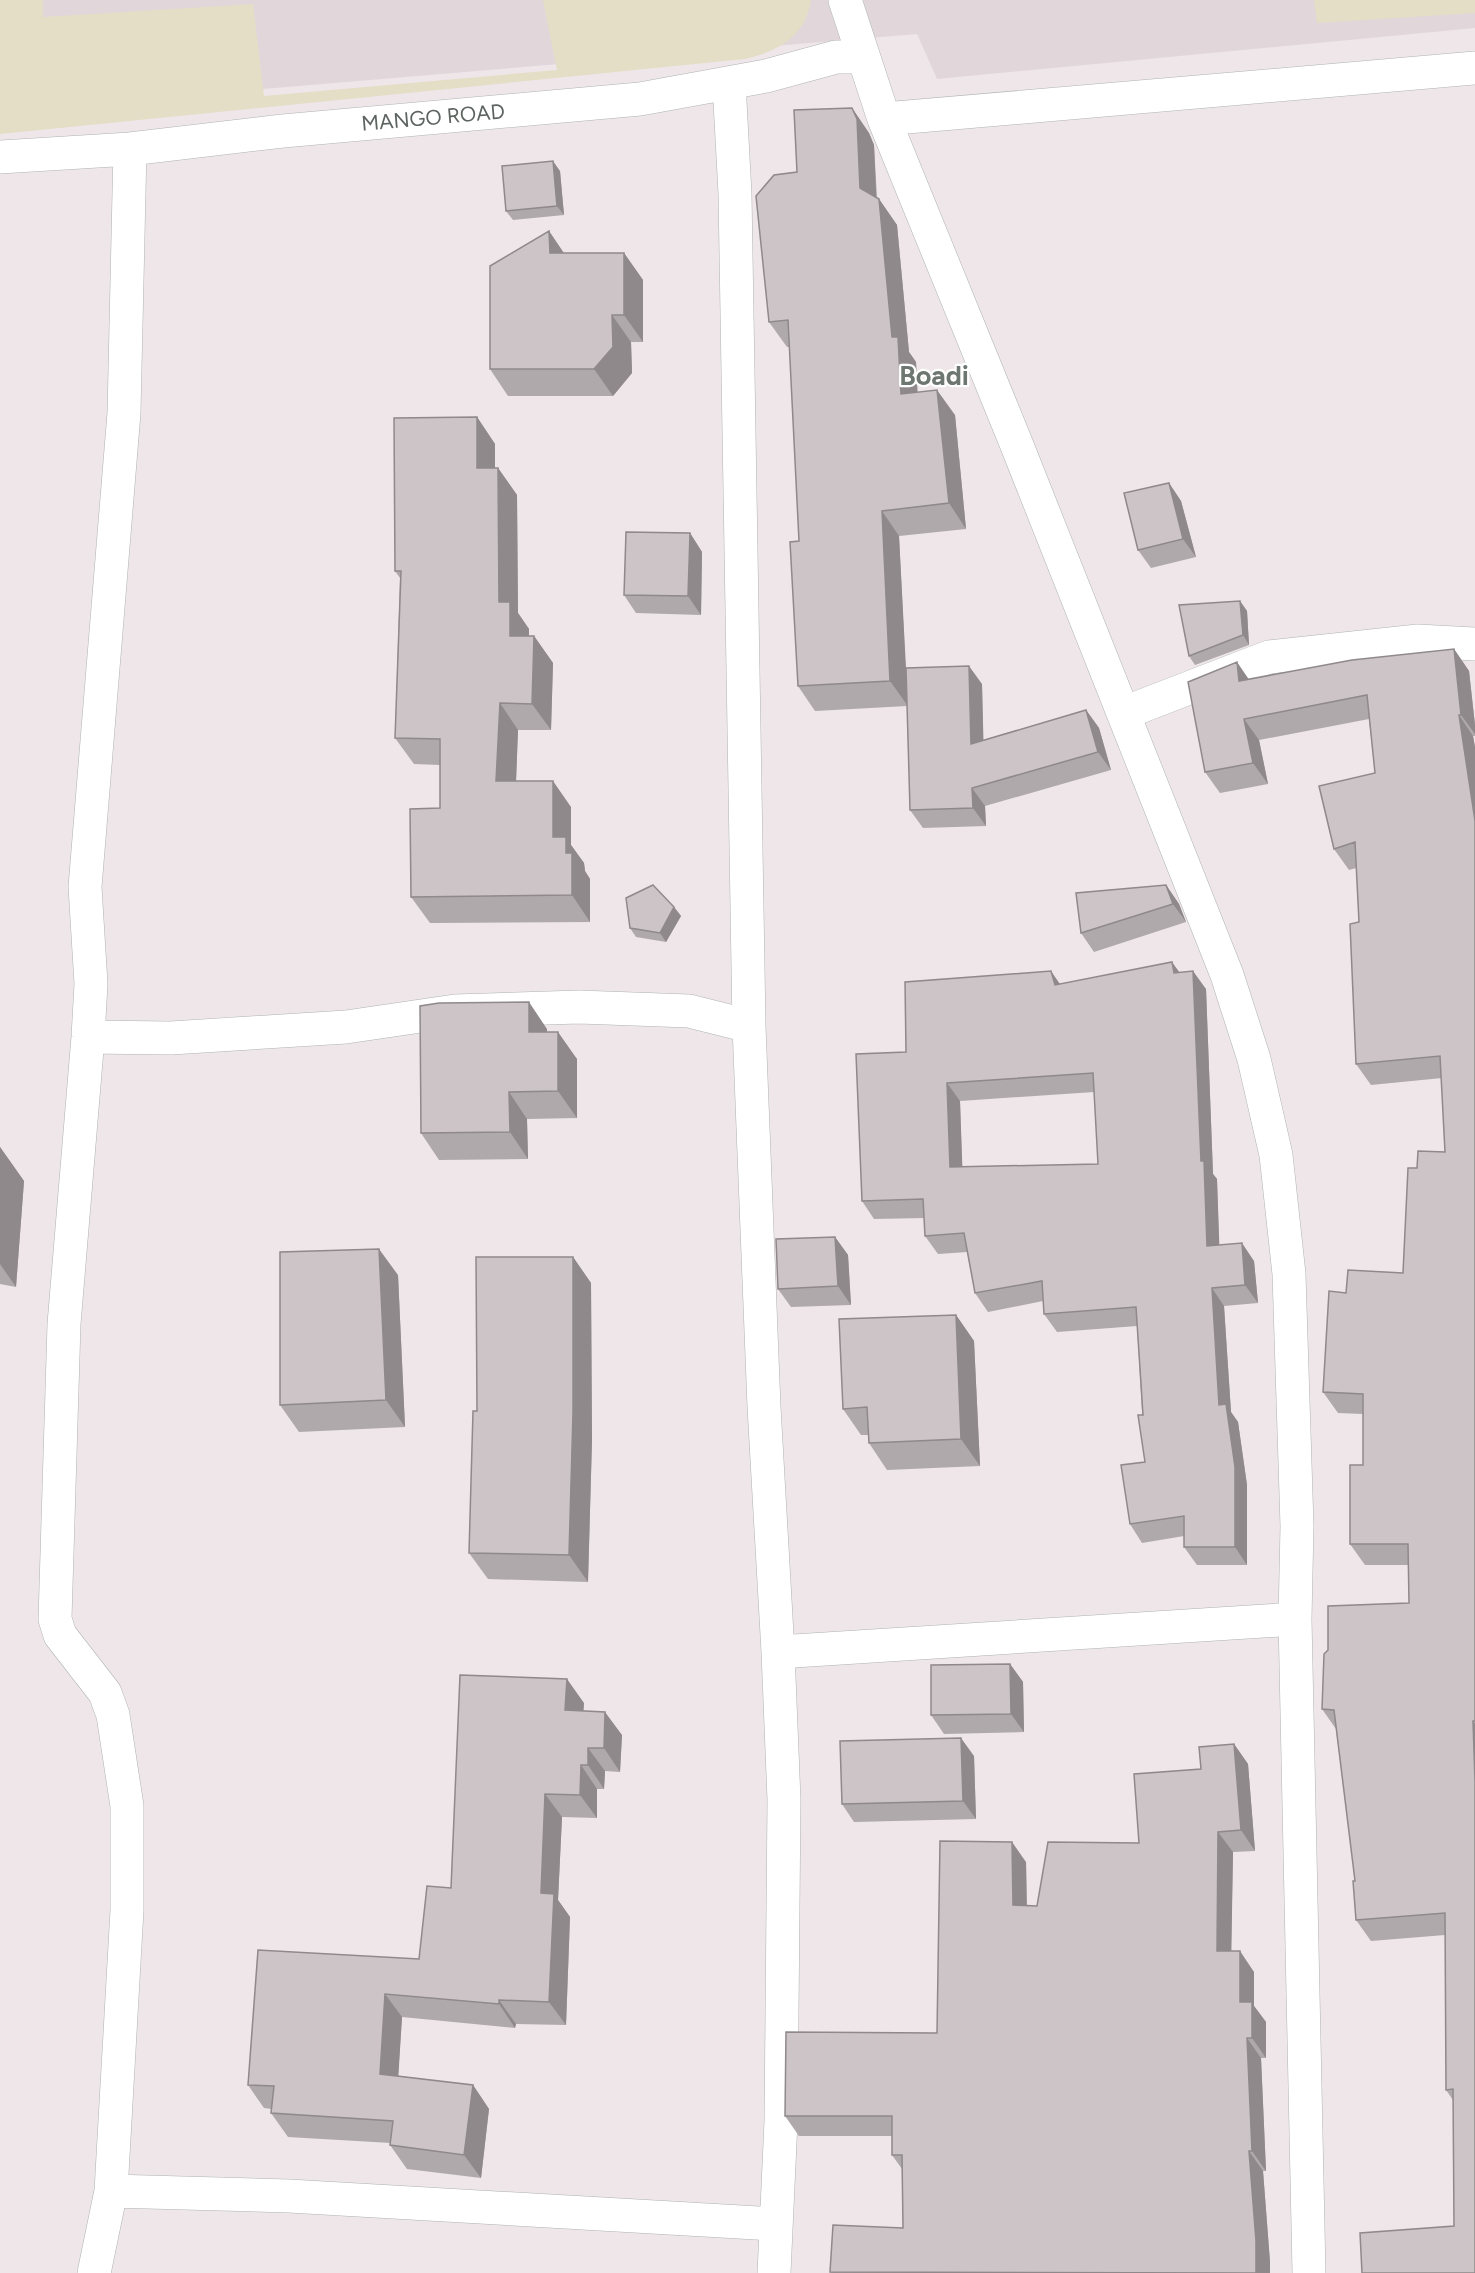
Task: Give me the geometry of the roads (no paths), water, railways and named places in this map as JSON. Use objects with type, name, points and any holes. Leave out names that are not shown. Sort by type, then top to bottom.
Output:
[{"type":"street","points":[[845,0],[884,119],[1124,713],[1227,975],[1254,1059],[1276,1155],[1289,1274],[1297,1526],[1295,1619],[1309,2273]]},
{"type":"street","name":"MANGO ROAD","points":[[0,157],[130,148],[283,131],[640,99],[766,76],[836,57],[863,57]]},
{"type":"street","points":[[884,119],[1475,68]]},
{"type":"street","points":[[729,82],[735,194],[748,1026],[763,1395],[784,1800],[781,2121],[774,2273]]},
{"type":"street","points":[[94,2273],[111,2191],[127,1910],[127,1806],[113,1715],[105,1693],[60,1635],[55,1619],[64,1324],[91,984],[85,887],[124,413],[130,148]]},
{"type":"street","points":[[1124,713],[1269,657],[1418,641],[1475,644]]},
{"type":"street","points":[[88,1038],[171,1038],[346,1027],[455,1011],[579,1007],[689,1011],[748,1026]]},
{"type":"street","points":[[778,1652],[1295,1619]]},
{"type":"street","points":[[111,2191],[289,2196],[775,2224]]},
{"type":"district","name":"Boadi","points":[[934,375]]}]
